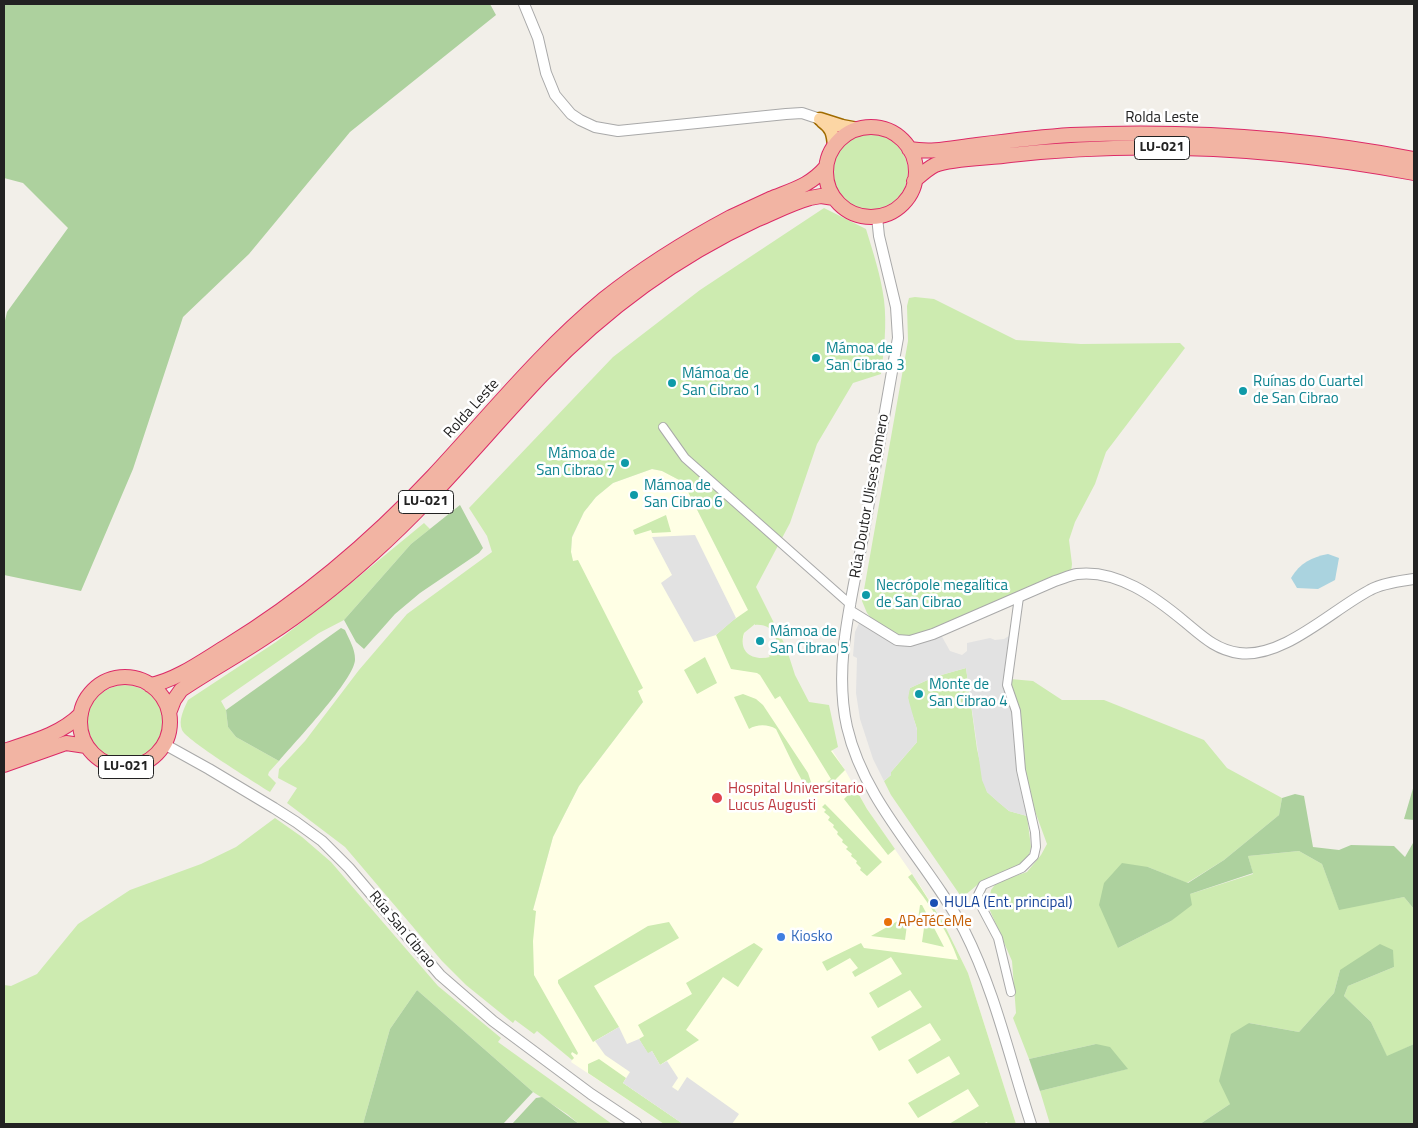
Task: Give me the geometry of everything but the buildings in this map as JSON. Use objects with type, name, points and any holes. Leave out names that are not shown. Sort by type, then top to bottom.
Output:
[{"type":"highway","points":[[834,146],[844,135],[858,129],[873,127],[887,130],[900,138],[909,149]]},
{"type":"highway","name":"Rolda Leste","points":[[909,149],[934,151],[1064,136],[1138,133],[1201,134],[1305,142],[1414,159]]},
{"type":"highway","name":"Rolda Leste","points":[[150,685],[170,679],[247,634],[303,593],[350,555],[420,490],[550,348],[626,282],[684,242],[755,206],[808,184],[826,168],[834,146]]},
{"type":"highway","name":"Rolda Leste","points":[[914,181],[929,168],[944,163],[1099,148],[1259,151],[1335,160],[1414,173]]},
{"type":"highway","name":"Rolda Leste","points":[[877,216],[887,214],[897,208],[911,192],[915,170],[914,159],[909,149]]},
{"type":"highway","points":[[826,168],[829,188],[834,198],[842,207],[864,217],[877,216]]},
{"type":"highway","name":"Rolda Leste","points":[[164,744],[170,723],[169,713],[174,700],[181,690],[284,625],[372,554],[447,481],[558,359],[586,332],[641,288],[712,242],[746,225],[810,198],[821,196],[834,198]]},
{"type":"highway","points":[[4,751],[59,731],[72,723],[81,714],[85,702],[92,692],[108,681],[126,678],[139,680],[150,685],[165,702],[169,713]]},
{"type":"highway","name":"LU-021","points":[[81,714],[80,725],[86,746],[106,764],[119,767],[133,767],[156,755],[164,744]]},
{"type":"highway","name":"LU-021","points":[[4,765],[66,744],[86,746]]},
{"type":"main road","points":[[820,120],[858,129]]},
{"type":"main road","points":[[820,120],[829,126],[833,133],[834,146]]},
{"type":"street","points":[[524,4],[538,38],[546,73],[556,96],[571,114],[595,128],[618,131],[802,113],[820,120]]},
{"type":"street","name":"Rúa Doutor Ulises Romero","points":[[877,216],[896,307],[898,338],[850,608],[842,664],[842,694],[852,745],[871,789],[937,885],[964,930],[986,982],[1031,1124]]},
{"type":"street","points":[[663,427],[685,458],[850,608],[897,640],[910,640],[933,634],[1076,574],[1095,574],[1113,577],[1139,590],[1170,610],[1209,642],[1222,650],[1242,653],[1258,652],[1280,646],[1372,589],[1414,579]]},
{"type":"street","points":[[1011,992],[998,938],[981,906],[978,895],[983,885],[1022,868],[1034,856],[1036,847],[1035,832],[1021,770],[1016,711],[1007,685],[1019,597]]},
{"type":"street","name":"Rúa San Cibrao","points":[[164,744],[274,808],[322,841],[349,868],[440,975],[493,1021],[591,1094],[636,1124]]},
{"type":"shaded area","name":"Hospital Universitario Lucus Augusti","points":[[652,469],[662,471],[683,482],[755,623],[744,633],[742,645],[745,651],[756,659],[771,657],[845,770],[867,809],[944,924],[968,973],[1016,1124],[664,1124],[571,1062],[572,1060],[507,1005],[553,837],[579,786],[643,702],[573,561],[571,552],[572,538],[584,512],[596,497],[613,483]]},
{"type":"shaded area","points":[[695,535],[736,618],[716,635],[694,642],[661,583],[672,575],[652,537]]},
{"type":"shaded area","points":[[860,621],[901,643],[919,644],[941,635],[950,651],[962,655],[967,651],[967,643],[990,638],[995,640],[1004,639],[1012,634],[1004,675],[1005,689],[1013,713],[1027,816],[1009,811],[987,792],[982,780],[966,668],[934,677],[910,688],[908,698],[917,730],[917,742],[884,781],[873,759],[860,719],[856,693],[857,658],[853,656],[855,632]]},
{"type":"shaded area","points":[[619,1027],[627,1044],[639,1039],[648,1053],[652,1051],[660,1065],[667,1061],[678,1078],[672,1087],[678,1091],[687,1077],[739,1114],[732,1124],[683,1124],[623,1083],[630,1072],[605,1055],[595,1041]]},
{"type":"green space","points":[[4,4],[490,4],[496,15],[350,132],[249,254],[183,317],[133,469],[81,591],[4,575],[4,325],[7,312],[68,228],[23,183],[4,178]]},
{"type":"green space","points":[[863,134],[877,134],[891,140],[902,151],[908,165],[905,187],[897,199],[877,210],[863,210],[849,204],[838,193],[832,179],[832,165],[838,151],[849,140]]},
{"type":"green space","points":[[824,208],[866,229],[879,273],[885,309],[881,374],[853,383],[817,444],[790,523],[756,587],[786,647],[795,675],[809,702],[829,705],[838,747],[831,751],[845,770],[830,785],[827,782],[831,779],[780,696],[775,699],[757,673],[731,669],[716,635],[748,610],[683,482],[662,471],[652,469],[613,483],[596,497],[584,512],[572,537],[571,552],[573,561],[578,560],[643,688],[638,691],[643,702],[579,786],[553,837],[533,910],[536,911],[533,941],[534,975],[578,1053],[577,1055],[572,1052],[571,1054],[574,1058],[572,1060],[537,1031],[534,1034],[515,1020],[513,1023],[466,985],[442,961],[345,847],[287,803],[297,788],[278,778],[279,769],[305,741],[359,670],[407,614],[492,552],[487,536],[469,508],[613,357],[700,290]],"holes":[[[755,625],[767,627],[775,635],[776,645],[770,657],[758,658],[748,654],[743,646],[744,633]]]},
{"type":"green space","points":[[909,298],[934,299],[1016,340],[1081,344],[1180,343],[1185,348],[1106,452],[1095,484],[1075,522],[1069,540],[1072,564],[1071,573],[923,633],[908,637],[895,635],[875,623],[867,613],[862,601],[908,341],[907,306]]},
{"type":"green space","points":[[460,505],[483,548],[479,553],[420,593],[395,614],[364,649],[356,642],[344,620],[411,544]]},
{"type":"green space","points":[[666,515],[671,532],[652,533],[651,530],[635,535],[633,530]]},
{"type":"green space","points":[[424,523],[430,529],[411,544],[344,620],[319,633],[221,701],[226,710],[228,727],[236,737],[279,761],[268,775],[276,783],[270,792],[208,752],[186,735],[182,730],[181,722],[188,700],[276,642]]},
{"type":"green space","points":[[341,628],[345,630],[352,644],[355,659],[353,668],[335,695],[279,761],[236,737],[228,727],[226,710]]},
{"type":"green space","points":[[705,657],[717,683],[697,694],[684,670]]},
{"type":"green space","points":[[966,668],[977,749],[987,792],[1009,811],[1027,816],[1031,847],[1029,855],[1020,864],[1002,875],[982,881],[964,896],[960,895],[891,795],[884,781],[917,742],[917,729],[908,698],[910,688],[934,677]]},
{"type":"green space","points":[[1010,679],[1033,681],[1062,700],[1104,700],[1204,740],[1227,768],[1282,798],[1279,815],[1224,860],[1187,883],[1148,867],[1118,948],[1171,921],[1190,894],[1253,874],[1248,856],[1299,851],[1322,864],[1339,909],[1404,897],[1414,909],[1414,1044],[1387,1057],[1371,1022],[1344,996],[1348,986],[1394,967],[1340,970],[1334,993],[1299,1032],[1249,1023],[1230,1104],[1200,1124],[1050,1124],[1040,1091],[1127,1069],[1096,1044],[1029,1059],[1013,1018],[1016,1013],[1012,961],[988,906],[991,890],[997,882],[1027,872],[1041,855],[1047,844],[1028,792],[1018,709]]},
{"type":"green space","points":[[118,685],[132,685],[146,691],[157,702],[163,716],[160,738],[152,750],[132,761],[118,761],[104,755],[93,744],[87,730],[87,716],[93,702],[104,691]]},
{"type":"green space","points":[[743,694],[756,699],[763,705],[808,773],[813,788],[811,792],[807,793],[776,729],[762,725],[749,729],[734,697]]},
{"type":"green space","points":[[1414,785],[1414,820],[1404,819]]},
{"type":"green space","points":[[854,786],[867,809],[895,849],[888,855],[844,799],[849,794],[845,789]]},
{"type":"green space","points":[[1295,794],[1304,796],[1313,847],[1339,850],[1351,845],[1394,846],[1405,857],[1414,838],[1414,909],[1404,897],[1339,910],[1322,864],[1299,851],[1248,856],[1253,873],[1190,894],[1192,905],[1171,921],[1118,948],[1099,905],[1104,883],[1122,863],[1148,867],[1188,883],[1224,860],[1279,815],[1282,798]]},
{"type":"green space","points":[[825,804],[882,862],[867,876],[860,870],[861,868],[856,863],[857,861],[851,856],[852,854],[846,849],[848,847],[837,834],[838,832],[833,827],[834,825],[828,820],[830,817],[824,812],[826,810],[822,807]]},
{"type":"green space","points":[[275,818],[302,837],[331,862],[438,986],[501,1038],[498,1042],[612,1124],[579,1124],[533,1092],[417,990],[390,1029],[363,1124],[4,1124],[4,985],[11,986],[37,974],[78,924],[130,890],[201,864],[236,847]]},
{"type":"green space","points":[[912,874],[944,924],[968,973],[1016,1124],[988,1124],[987,1122],[982,1124],[949,1124],[979,1106],[968,1089],[918,1118],[908,1103],[960,1074],[949,1056],[917,1074],[908,1060],[941,1040],[930,1023],[879,1051],[871,1037],[922,1007],[910,990],[878,1008],[869,993],[902,974],[891,957],[855,977],[852,972],[858,968],[850,958],[827,971],[822,962],[861,943],[864,948],[958,960],[949,938],[937,917],[908,877]]},
{"type":"green space","points":[[920,905],[922,905],[944,947],[922,942],[925,921],[918,920]]},
{"type":"green space","points":[[908,917],[905,940],[871,936]]},
{"type":"green space","points":[[669,922],[679,938],[594,986],[619,1027],[593,1042],[558,980],[648,926]]},
{"type":"green space","points":[[754,943],[763,949],[738,987],[723,977],[686,1030],[699,1040],[660,1065],[652,1051],[648,1054],[639,1039],[644,1036],[638,1025],[692,994],[686,983]]},
{"type":"green space","points":[[1380,944],[1393,950],[1394,967],[1348,986],[1344,996],[1371,1022],[1387,1056],[1414,1044],[1414,1124],[1200,1124],[1230,1104],[1219,1081],[1231,1034],[1249,1023],[1299,1032],[1334,993],[1340,970]]},
{"type":"green space","points":[[417,990],[533,1092],[503,1124],[363,1124],[390,1029]]},
{"type":"green space","points":[[1096,1044],[1110,1047],[1128,1069],[1040,1091],[1029,1059]]},
{"type":"green space","points":[[599,1059],[626,1078],[623,1083],[683,1124],[664,1124],[588,1073],[588,1064]]},
{"type":"green space","points":[[542,1097],[579,1124],[512,1124],[536,1098]]},
{"type":"water","points":[[1328,554],[1339,558],[1335,580],[1318,589],[1297,588],[1291,578],[1298,568],[1312,559]]},
{"type":"place","name":"Mámoa de San Cibrao 3","points":[[816,358]]},
{"type":"place","name":"Mámoa de San Cibrao 1","points":[[672,383]]},
{"type":"place","name":"Ruínas do Cuartel de San Cibrao","points":[[1243,391]]},
{"type":"place","name":"Mámoa de San Cibrao 7","points":[[625,463]]},
{"type":"place","name":"Mámoa de San Cibrao 6","points":[[634,495]]},
{"type":"place","name":"Necrópole megalítica de San Cibrao","points":[[866,595]]},
{"type":"place","name":"Mámoa de San Cibrao 5","points":[[760,641]]},
{"type":"place","name":"Monte de San Cibrao 4","points":[[919,694]]},
{"type":"place","name":"Hospital Universitario Lucus Augusti","points":[[717,798]]},
{"type":"place","name":"HULA (Ent. principal)","points":[[934,903]]},
{"type":"place","name":"APeTéCeMe","points":[[888,922]]},
{"type":"place","name":"Kiosko","points":[[781,937]]}]
